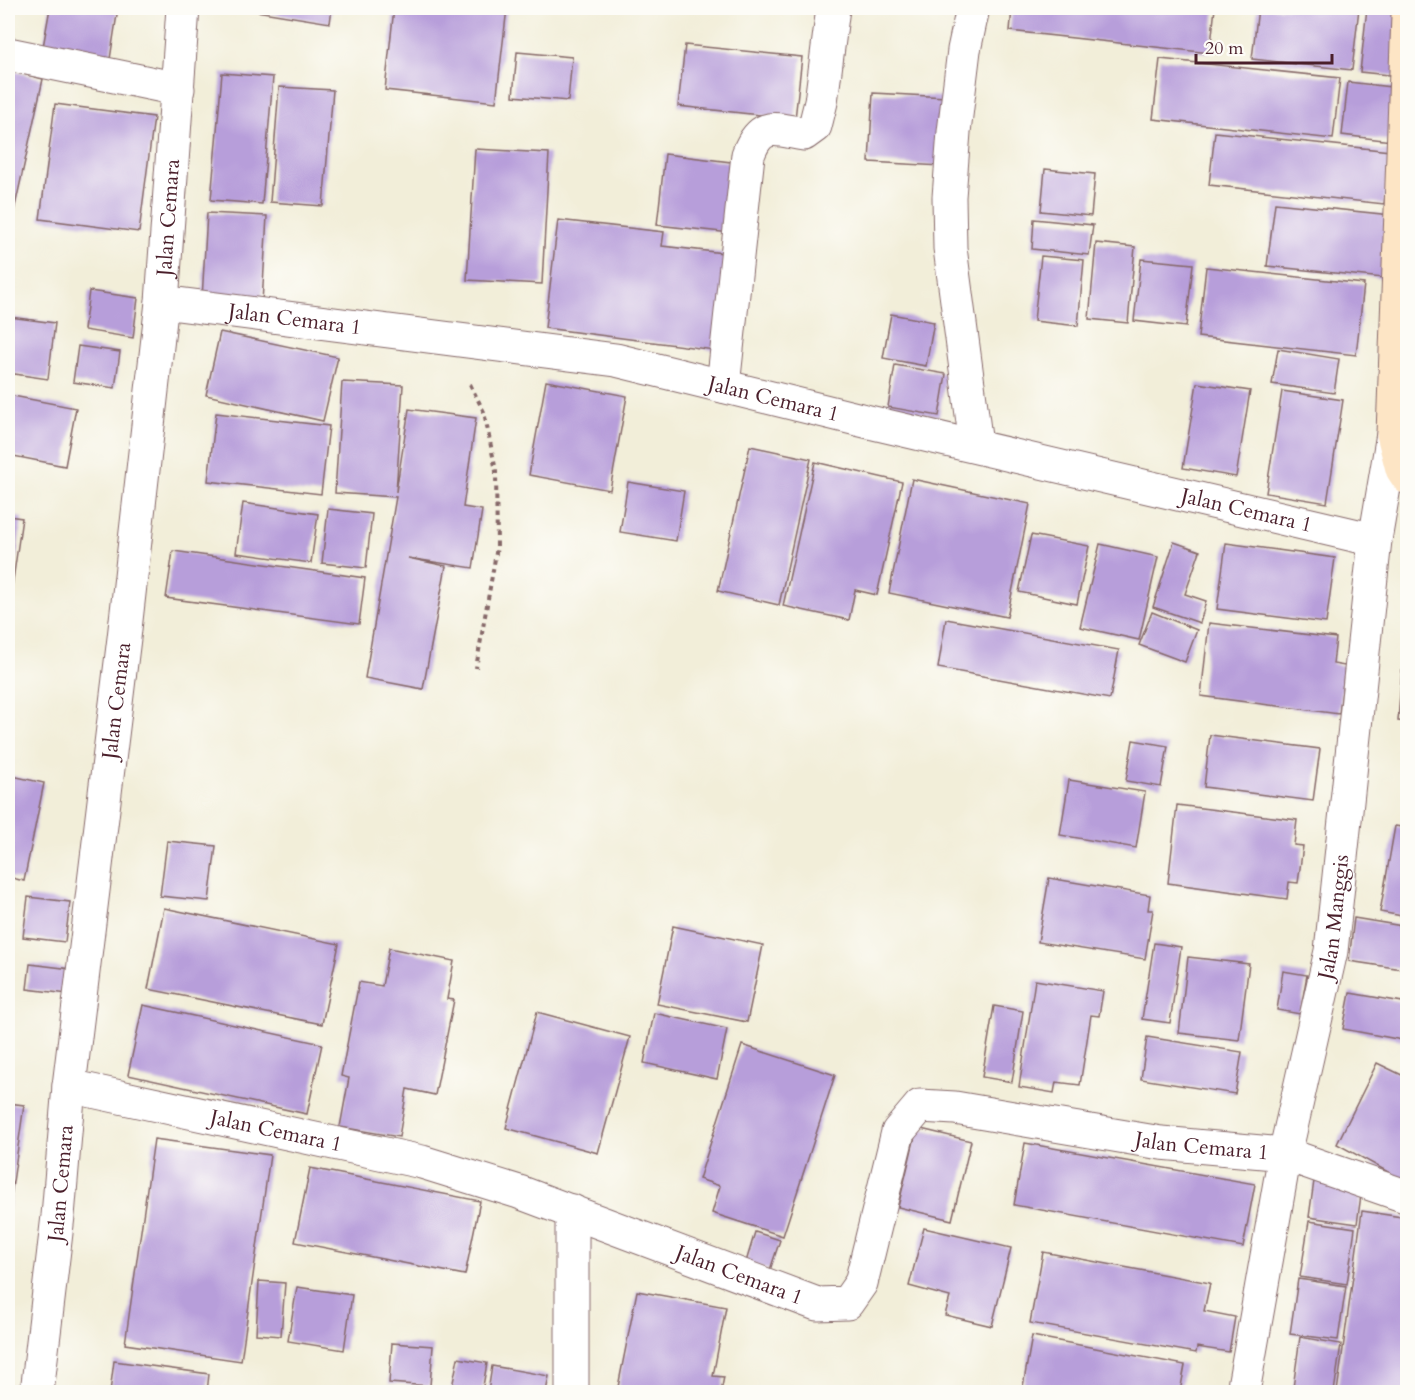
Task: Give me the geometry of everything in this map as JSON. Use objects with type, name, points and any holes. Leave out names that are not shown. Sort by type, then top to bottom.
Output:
[{"type":"street","name":"Jalan Cemara","points":[[37,1392],[58,1216],[69,1086],[124,638],[162,302],[183,8]]},
{"type":"street","points":[[723,386],[748,155],[754,138],[770,129],[804,134],[815,126],[821,102],[833,8]]},
{"type":"street","points":[[973,8],[964,50],[954,132],[949,207],[950,248],[976,446]]},
{"type":"street","name":"Jalan Manggis","points":[[1243,1392],[1285,1154],[1331,951],[1376,540],[1393,434],[1407,15]]},
{"type":"street","points":[[8,54],[178,89]]},
{"type":"street","name":"Jalan Cemara 1","points":[[162,302],[616,360],[1376,540]]},
{"type":"street","name":"Jalan Manggis","points":[[1393,434],[1402,469],[1407,478]]},
{"type":"street","name":"Jalan Cemara 1","points":[[69,1086],[422,1162],[572,1211],[816,1304],[847,1303],[861,1283],[898,1132],[920,1106],[955,1108],[1161,1143],[1285,1154]]},
{"type":"street","points":[[1285,1154],[1407,1197]]},
{"type":"street","points":[[572,1211],[572,1392]]},
{"type":"path","points":[[448,339],[484,412],[496,471],[497,547],[476,668]]},
{"type":"building","points":[[50,8],[118,8],[110,59],[43,47]]},
{"type":"building","points":[[238,8],[332,8],[330,23]]},
{"type":"building","points":[[394,8],[507,8],[496,102],[385,90]]},
{"type":"building","points":[[1012,8],[1215,8],[1210,53],[1010,31]]},
{"type":"building","points":[[1258,8],[1359,8],[1352,70],[1252,59]]},
{"type":"building","points":[[1367,8],[1408,11],[1408,77],[1360,72]]},
{"type":"building","points":[[685,45],[802,57],[795,119],[678,106]]},
{"type":"building","points":[[517,52],[572,57],[568,101],[513,96]]},
{"type":"building","points":[[1160,59],[1340,78],[1333,139],[1153,119]]},
{"type":"building","points":[[8,70],[43,79],[12,220],[8,219]]},
{"type":"building","points":[[222,73],[273,77],[262,204],[211,200]]},
{"type":"building","points":[[1348,82],[1408,89],[1408,143],[1342,135]]},
{"type":"building","points":[[279,87],[333,90],[323,206],[270,202]]},
{"type":"building","points":[[873,93],[946,97],[942,166],[869,162]]},
{"type":"building","points":[[55,104],[154,117],[139,232],[40,219]]},
{"type":"building","points":[[1215,132],[1390,151],[1384,204],[1209,185]]},
{"type":"building","points":[[475,149],[549,153],[542,284],[467,280]]},
{"type":"building","points":[[665,154],[739,163],[731,233],[657,225]]},
{"type":"building","points":[[1045,169],[1095,174],[1091,216],[1041,211]]},
{"type":"building","points":[[1275,203],[1391,215],[1383,278],[1267,266]]},
{"type":"building","points":[[207,213],[267,216],[262,303],[202,299]]},
{"type":"building","points":[[1034,219],[1093,225],[1089,255],[1032,249]]},
{"type":"building","points":[[558,220],[664,232],[662,246],[732,254],[722,351],[545,328]]},
{"type":"building","points":[[1096,243],[1135,247],[1128,323],[1089,319]]},
{"type":"building","points":[[1041,256],[1084,260],[1078,326],[1034,321]]},
{"type":"building","points":[[1141,259],[1193,264],[1186,327],[1134,321]]},
{"type":"building","points":[[1206,267],[1364,284],[1356,355],[1198,337]]},
{"type":"building","points":[[8,281],[14,282],[10,317],[55,323],[48,379],[8,373]]},
{"type":"building","points":[[89,291],[138,298],[133,338],[84,330]]},
{"type":"building","points":[[891,314],[934,322],[926,366],[883,358]]},
{"type":"building","points":[[220,332],[338,357],[323,421],[206,395]]},
{"type":"building","points":[[78,346],[120,352],[115,388],[73,382]]},
{"type":"building","points":[[1278,349],[1339,359],[1334,393],[1272,384]]},
{"type":"building","points":[[895,365],[946,374],[939,416],[888,407]]},
{"type":"building","points":[[546,381],[627,396],[610,490],[529,475]]},
{"type":"building","points":[[342,382],[403,385],[396,492],[409,409],[476,418],[463,507],[482,510],[473,568],[408,558],[446,566],[423,689],[365,678],[396,497],[335,493]]},
{"type":"building","points":[[1197,383],[1250,391],[1236,477],[1183,468]]},
{"type":"building","points":[[1282,391],[1343,400],[1327,503],[1266,493]]},
{"type":"building","points":[[8,395],[76,408],[65,466],[8,455]]},
{"type":"building","points":[[216,413],[329,426],[321,494],[208,481]]},
{"type":"building","points":[[750,446],[811,459],[779,605],[718,591]]},
{"type":"building","points":[[815,462],[902,482],[877,595],[855,590],[849,620],[783,606]]},
{"type":"building","points":[[912,479],[1030,504],[1007,617],[889,593]]},
{"type":"building","points":[[628,482],[684,491],[676,541],[620,532]]},
{"type":"building","points":[[243,503],[318,514],[311,563],[236,553]]},
{"type":"building","points":[[328,509],[372,514],[366,568],[322,563]]},
{"type":"building","points":[[8,516],[22,518],[11,594],[8,594]]},
{"type":"building","points":[[1031,535],[1089,546],[1077,604],[1019,592]]},
{"type":"building","points":[[1174,542],[1200,551],[1185,594],[1206,601],[1200,623],[1153,607]]},
{"type":"building","points":[[1226,543],[1335,558],[1326,623],[1217,609]]},
{"type":"building","points":[[1100,544],[1158,557],[1139,640],[1080,627]]},
{"type":"building","points":[[173,551],[365,578],[359,624],[166,598]]},
{"type":"building","points":[[1152,612],[1197,630],[1185,662],[1139,645]]},
{"type":"building","points":[[946,619],[1119,650],[1110,699],[938,668]]},
{"type":"building","points":[[1209,623],[1336,638],[1333,664],[1345,666],[1339,714],[1201,696]]},
{"type":"building","points":[[1402,667],[1408,667],[1408,722],[1398,721]]},
{"type":"building","points":[[1210,735],[1320,749],[1313,801],[1204,787]]},
{"type":"building","points":[[1133,740],[1168,746],[1161,787],[1126,781]]},
{"type":"building","points":[[8,775],[44,783],[24,881],[8,877]]},
{"type":"building","points":[[1069,780],[1145,792],[1136,848],[1060,835]]},
{"type":"building","points":[[1177,805],[1297,820],[1294,845],[1303,846],[1298,883],[1289,882],[1287,899],[1168,883]]},
{"type":"building","points":[[1395,826],[1408,828],[1408,917],[1380,912]]},
{"type":"building","points":[[167,841],[216,846],[209,901],[160,896]]},
{"type":"building","points":[[1049,878],[1150,895],[1148,910],[1153,910],[1145,959],[1038,942]]},
{"type":"building","points":[[28,897],[70,902],[65,942],[23,937]]},
{"type":"building","points":[[164,908],[339,944],[322,1024],[148,989]]},
{"type":"building","points":[[1354,918],[1408,927],[1408,970],[1349,961]]},
{"type":"building","points":[[673,926],[763,945],[747,1022],[657,1004]]},
{"type":"building","points":[[1154,943],[1181,947],[1170,1023],[1142,1019]]},
{"type":"building","points":[[389,948],[454,961],[447,999],[454,1000],[435,1095],[407,1089],[399,1137],[340,1127],[349,1078],[341,1076],[359,982],[382,986]]},
{"type":"building","points":[[1188,957],[1249,964],[1239,1040],[1179,1033]]},
{"type":"building","points":[[30,964],[71,969],[68,994],[27,989]]},
{"type":"building","points":[[1283,971],[1307,975],[1300,1014],[1277,1010]]},
{"type":"building","points":[[1035,980],[1103,991],[1099,1016],[1091,1015],[1080,1085],[1056,1082],[1054,1093],[1019,1087]]},
{"type":"building","points":[[1350,993],[1408,1003],[1408,1041],[1343,1029]]},
{"type":"building","points":[[143,1005],[322,1044],[307,1114],[128,1075]]},
{"type":"building","points":[[994,1006],[1023,1011],[1012,1082],[982,1077]]},
{"type":"building","points":[[537,1012],[630,1037],[598,1153],[506,1128]]},
{"type":"building","points":[[654,1013],[727,1029],[717,1079],[644,1063]]},
{"type":"building","points":[[1147,1037],[1242,1052],[1235,1094],[1141,1079]]},
{"type":"building","points":[[742,1045],[835,1075],[783,1236],[712,1213],[720,1186],[699,1179]]},
{"type":"building","points":[[1377,1063],[1408,1078],[1408,1183],[1337,1144]]},
{"type":"building","points":[[8,1103],[24,1105],[9,1210],[8,1210]]},
{"type":"building","points":[[917,1128],[971,1141],[952,1220],[898,1207]]},
{"type":"building","points":[[154,1139],[270,1155],[241,1361],[125,1344]]},
{"type":"building","points":[[1025,1143],[1255,1184],[1243,1247],[1014,1205]]},
{"type":"building","points":[[310,1168],[480,1201],[465,1275],[295,1242]]},
{"type":"building","points":[[1314,1181],[1362,1188],[1357,1224],[1309,1217]]},
{"type":"building","points":[[1362,1211],[1408,1218],[1408,1392],[1337,1392]]},
{"type":"building","points":[[1309,1221],[1355,1228],[1347,1284],[1300,1277]]},
{"type":"building","points":[[924,1228],[1011,1248],[992,1326],[945,1315],[950,1297],[909,1286]]},
{"type":"building","points":[[755,1232],[780,1240],[770,1270],[746,1262]]},
{"type":"building","points":[[1043,1252],[1210,1283],[1204,1311],[1235,1317],[1229,1352],[1197,1347],[1196,1353],[1030,1323]]},
{"type":"building","points":[[1298,1279],[1346,1286],[1338,1340],[1290,1334]]},
{"type":"building","points":[[259,1281],[285,1283],[281,1336],[256,1334]]},
{"type":"building","points":[[297,1287],[352,1295],[344,1350],[288,1341]]},
{"type":"building","points":[[637,1291],[726,1307],[713,1376],[724,1377],[721,1392],[617,1392]]},
{"type":"building","points":[[1032,1336],[1185,1365],[1180,1392],[1022,1392]]},
{"type":"building","points":[[1300,1337],[1341,1344],[1334,1392],[1293,1388]]},
{"type":"building","points":[[392,1343],[433,1346],[430,1386],[389,1383]]},
{"type":"building","points":[[458,1358],[487,1363],[482,1392],[451,1392]]},
{"type":"building","points":[[114,1361],[209,1374],[207,1392],[110,1392]]},
{"type":"building","points":[[492,1366],[549,1376],[546,1392],[488,1392]]},
{"type":"building","points":[[361,1388],[394,1391],[394,1392],[360,1392]]}]
